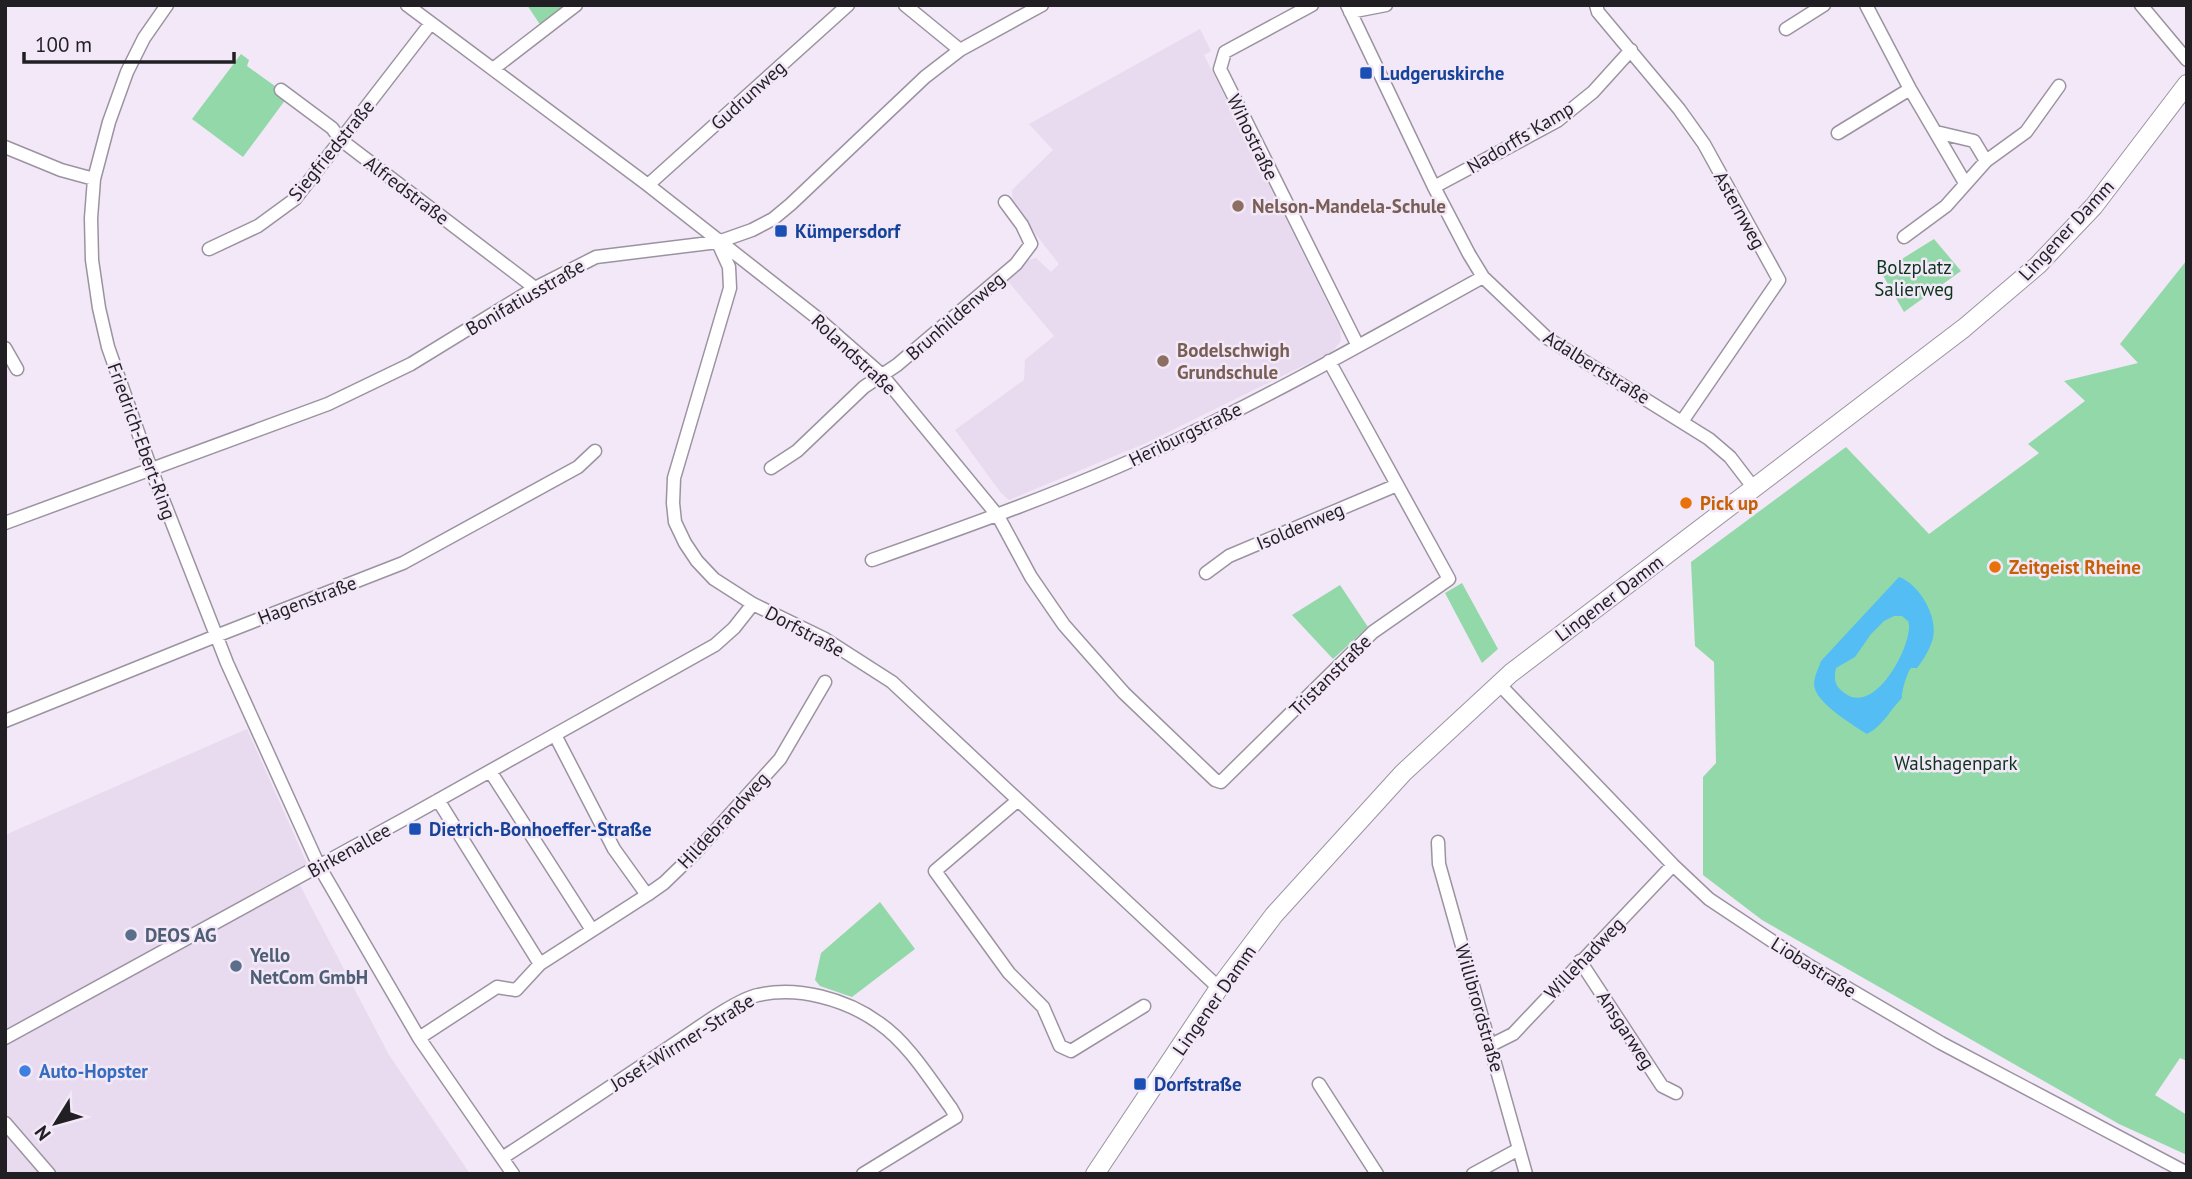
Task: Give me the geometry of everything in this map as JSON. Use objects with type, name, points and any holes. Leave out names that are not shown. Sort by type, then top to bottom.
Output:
[{"type":"main road","name":"Lingener Damm","points":[[1095,1174],[1219,988],[1274,915],[1403,773],[1499,684],[1753,487],[1965,328],[2038,265],[2094,206],[2187,85]]},
{"type":"street","name":"Friedrich-Ebert-Ring","points":[[167,5],[144,38],[127,72],[109,122],[94,179],[92,260],[99,308],[112,360],[216,636],[318,866]]},
{"type":"street","name":"Rolandstraße","points":[[407,5],[648,185],[816,317],[882,375],[998,516],[1031,577],[1064,625],[1124,693],[1215,780],[1221,782]]},
{"type":"street","points":[[493,69],[576,5]]},
{"type":"street","name":"Gudrunweg","points":[[648,185],[848,5]]},
{"type":"street","points":[[905,5],[960,50]]},
{"type":"street","name":"Wihostraße","points":[[1312,5],[1225,52],[1220,69],[1358,346]]},
{"type":"street","points":[[1349,9],[1386,5]]},
{"type":"street","name":"Asternweg","points":[[1596,5],[1598,12],[1704,144],[1779,280],[1683,421]]},
{"type":"street","points":[[1786,30],[1824,5]]},
{"type":"street","points":[[1866,5],[1910,89],[1965,183]]},
{"type":"street","points":[[2141,5],[2187,60]]},
{"type":"street","name":"Bonifatiusstraße","points":[[5,523],[328,404],[411,364],[535,288],[596,257],[718,242],[752,230],[773,219],[925,77],[960,50],[1034,7]]},
{"type":"street","name":"Adalbertstraße","points":[[1349,9],[1434,187],[1483,277],[1546,338],[1710,439],[1730,457],[1753,487]]},
{"type":"street","name":"Siegfriedstraße","points":[[209,249],[258,226],[295,199],[431,23]]},
{"type":"street","name":"Nadorffs Kamp","points":[[1434,187],[1556,121],[1593,92],[1631,50]]},
{"type":"street","points":[[1904,237],[1946,206],[1986,160],[2026,132],[2059,86]]},
{"type":"street","points":[[1838,133],[1910,89]]},
{"type":"street","name":"Alfredstraße","points":[[281,90],[332,128],[341,140],[535,288]]},
{"type":"street","points":[[1936,132],[1974,141],[1986,160]]},
{"type":"street","points":[[5,147],[61,170],[94,179]]},
{"type":"street","name":"Brunhildenweg","points":[[771,468],[797,451],[864,387],[897,365],[1016,264],[1031,244],[1023,225],[1005,202]]},
{"type":"street","name":"Dorfstraße","points":[[718,242],[729,267],[730,288],[674,478],[675,522],[697,561],[714,579],[753,604],[825,639],[892,682],[1219,988]]},
{"type":"street","name":"Heriburgstraße","points":[[872,560],[998,516],[1164,446],[1358,346],[1483,277]]},
{"type":"street","points":[[5,348],[17,369]]},
{"type":"street","points":[[1329,361],[1397,485]]},
{"type":"street","name":"Hagenstraße","points":[[5,721],[403,564],[578,467],[595,451]]},
{"type":"street","name":"Isoldenweg","points":[[1206,573],[1229,556],[1397,485]]},
{"type":"street","name":"Tristanstraße","points":[[1221,782],[1373,632],[1449,579],[1397,485]]},
{"type":"street","name":"Birkenallee","points":[[5,1038],[715,645],[734,628],[753,604]]},
{"type":"street","name":"Hildebrandweg","points":[[419,1038],[496,987],[516,990],[540,964],[647,895],[695,853],[780,759],[824,682]]},
{"type":"street","name":"Liobastraße","points":[[1499,684],[1709,899],[1808,965],[1941,1043],[2187,1173]]},
{"type":"street","points":[[555,735],[614,849],[647,895]]},
{"type":"street","points":[[490,771],[592,930]]},
{"type":"street","points":[[438,800],[540,964]]},
{"type":"street","points":[[1017,801],[935,871],[1009,972],[1043,1007],[1060,1046],[1071,1051],[1144,1006]]},
{"type":"street","name":"Willibrordstraße","points":[[1438,842],[1439,864],[1526,1174]]},
{"type":"street","name":"Willehadweg","points":[[1491,1045],[1513,1034],[1673,865]]},
{"type":"street","points":[[318,866],[419,1038],[513,1174]]},
{"type":"street","name":"Ansgarweg","points":[[1580,961],[1662,1086],[1676,1093]]},
{"type":"street","name":"Josef-Wirmer-Straße","points":[[502,1158],[695,1030],[754,995],[769,992],[810,994],[850,1006],[880,1023],[911,1054],[956,1117],[863,1174]]},
{"type":"street","points":[[1319,1084],[1377,1174]]},
{"type":"street","points":[[5,1123],[50,1174]]},
{"type":"street","points":[[1473,1174],[1520,1149]]},
{"type":"shaded area","points":[[1200,29],[1211,51],[1204,55],[1340,328],[1341,341],[1333,351],[1146,443],[1009,500],[955,430],[1024,380],[1025,360],[1054,336],[1007,280],[1029,260],[1036,258],[1051,272],[1059,264],[1013,205],[1012,190],[1053,150],[1029,124]]},
{"type":"shaded area","points":[[247,729],[308,866],[294,874],[389,1055],[470,1174],[5,1174],[5,835]]},
{"type":"green space","points":[[527,5],[567,5],[541,26]]},
{"type":"green space","points":[[241,54],[249,60],[247,66],[279,89],[286,99],[243,157],[192,119]]},
{"type":"green space","name":"Bolzplatz Salierweg","points":[[1934,239],[1961,271],[1904,312],[1881,272]]},
{"type":"green space","name":"Walshagenpark","points":[[2187,260],[2187,1061],[2180,1058],[2155,1095],[2187,1115],[2187,1155],[2119,1124],[1762,920],[1703,875],[1703,777],[1716,763],[1714,662],[1695,646],[1691,562],[1846,447],[1929,534],[2039,453],[2028,444],[2085,401],[2064,381],[2138,363],[2120,344]]},
{"type":"green space","points":[[1462,583],[1498,649],[1482,663],[1445,593]]},
{"type":"green space","points":[[1340,585],[1368,627],[1333,659],[1292,615]]},
{"type":"green space","points":[[880,902],[915,949],[852,997],[820,986],[815,980],[821,953]]},
{"type":"water","points":[[1899,577],[1913,586],[1930,611],[1934,629],[1930,646],[1917,668],[1909,670],[1902,698],[1882,722],[1867,734],[1838,714],[1818,695],[1814,682],[1821,661]],"holes":[[[1894,616],[1902,616],[1908,621],[1909,630],[1900,658],[1891,673],[1868,695],[1856,698],[1843,692],[1835,681],[1836,668],[1855,657],[1884,621]]]},
{"type":"place","name":"Ludgeruskirche","points":[[1366,73]]},
{"type":"place","name":"Nelson-Mandela-Schule","points":[[1238,206]]},
{"type":"place","name":"Kümpersdorf","points":[[781,231]]},
{"type":"place","name":"Bodelschwigh Grundschule","points":[[1163,361]]},
{"type":"place","name":"Pick up","points":[[1686,503]]},
{"type":"place","name":"Zeitgeist Rheine","points":[[1995,567]]},
{"type":"place","name":"Dietrich-Bonhoeffer-Straße","points":[[415,829]]},
{"type":"place","name":"DEOS AG","points":[[131,935]]},
{"type":"place","name":"Yello NetCom GmbH","points":[[236,966]]},
{"type":"place","name":"Auto-Hopster","points":[[25,1071]]},
{"type":"place","name":"Dorfstraße","points":[[1140,1084]]}]
